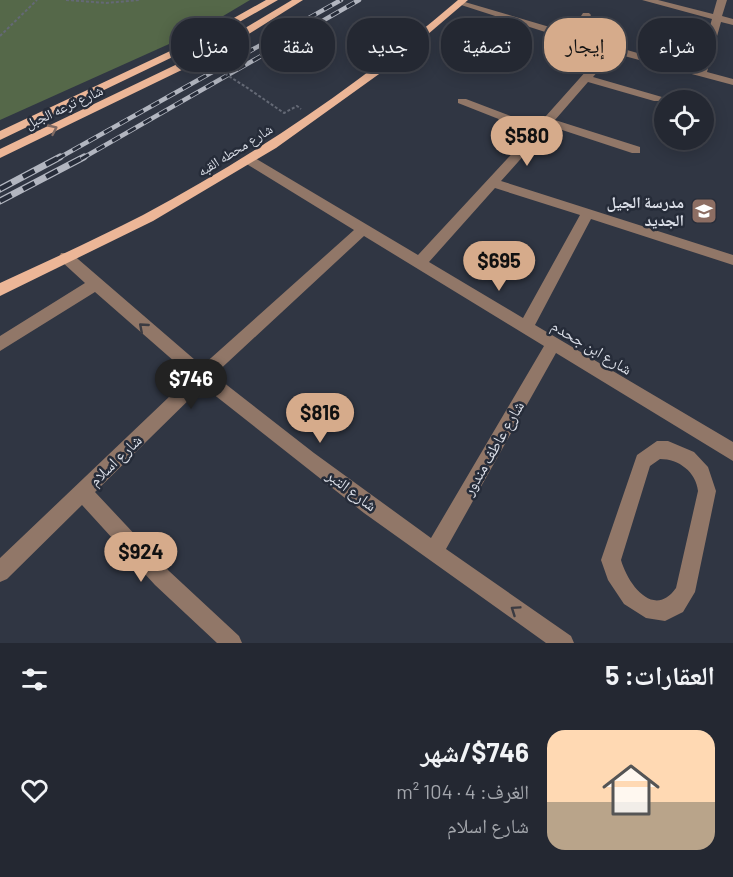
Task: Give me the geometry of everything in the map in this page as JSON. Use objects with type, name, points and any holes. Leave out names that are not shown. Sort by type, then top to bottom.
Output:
[{"type":"main road","name":"شارع ترعه الجبل","points":[[240,18],[273,0]]},
{"type":"main road","name":"شارع ترعه الجبل","points":[[249,30],[298,0]]},
{"type":"main road","name":"شارع محطه القبه","points":[[0,290],[147,219],[249,160],[358,86],[462,1]]},
{"type":"main road","name":"شارع ترعه الجبل","points":[[0,136],[171,54]]},
{"type":"main road","name":"شارع ترعه الجبل","points":[[0,154],[171,71]]},
{"type":"street","points":[[647,0],[733,22]]},
{"type":"street","points":[[701,74],[722,0]]},
{"type":"street","points":[[462,1],[544,29]]},
{"type":"street","points":[[626,54],[733,82]]},
{"type":"street","points":[[420,263],[491,182],[545,127],[591,72]]},
{"type":"street","points":[[586,78],[654,98]]},
{"type":"street","points":[[462,101],[545,127],[636,150]]},
{"type":"street","name":"شارع ابن جحدم","points":[[249,160],[733,452]]},
{"type":"street","points":[[491,182],[733,260]]},
{"type":"street","points":[[526,327],[588,212]]},
{"type":"street","name":"شارع اسلام","points":[[0,572],[202,376],[363,228]]},
{"type":"street","name":"شارع التبر","points":[[66,257],[202,376],[434,552],[564,643]]},
{"type":"street","points":[[0,344],[95,284]]},
{"type":"street","name":"شارع عاطف مندور","points":[[434,552],[553,344]]},
{"type":"street","points":[[679,453],[687,426]]},
{"type":"street","points":[[657,450],[679,453],[702,473],[707,491],[685,592],[681,601],[672,608],[662,611],[650,609],[627,596],[613,572],[611,560],[643,461],[657,450]]},
{"type":"street","points":[[82,492],[162,578],[232,643]]},
{"type":"path","points":[[0,36],[37,0]]},
{"type":"path","points":[[66,0],[106,3],[140,0]]},
{"type":"path","points":[[222,72],[284,113],[297,106],[315,117]]},
{"type":"green space","points":[[0,0],[250,0],[220,18],[171,18],[171,43],[0,120]]},
{"type":"railway","points":[[57,159],[341,0]]},
{"type":"railway","points":[[81,159],[359,0]]},
{"type":"railway","points":[[0,189],[60,157]]},
{"type":"railway","points":[[0,201],[84,157]]},
{"type":"place","name":"مدرسة الجيل الجديد","points":[[704,211]]}]
